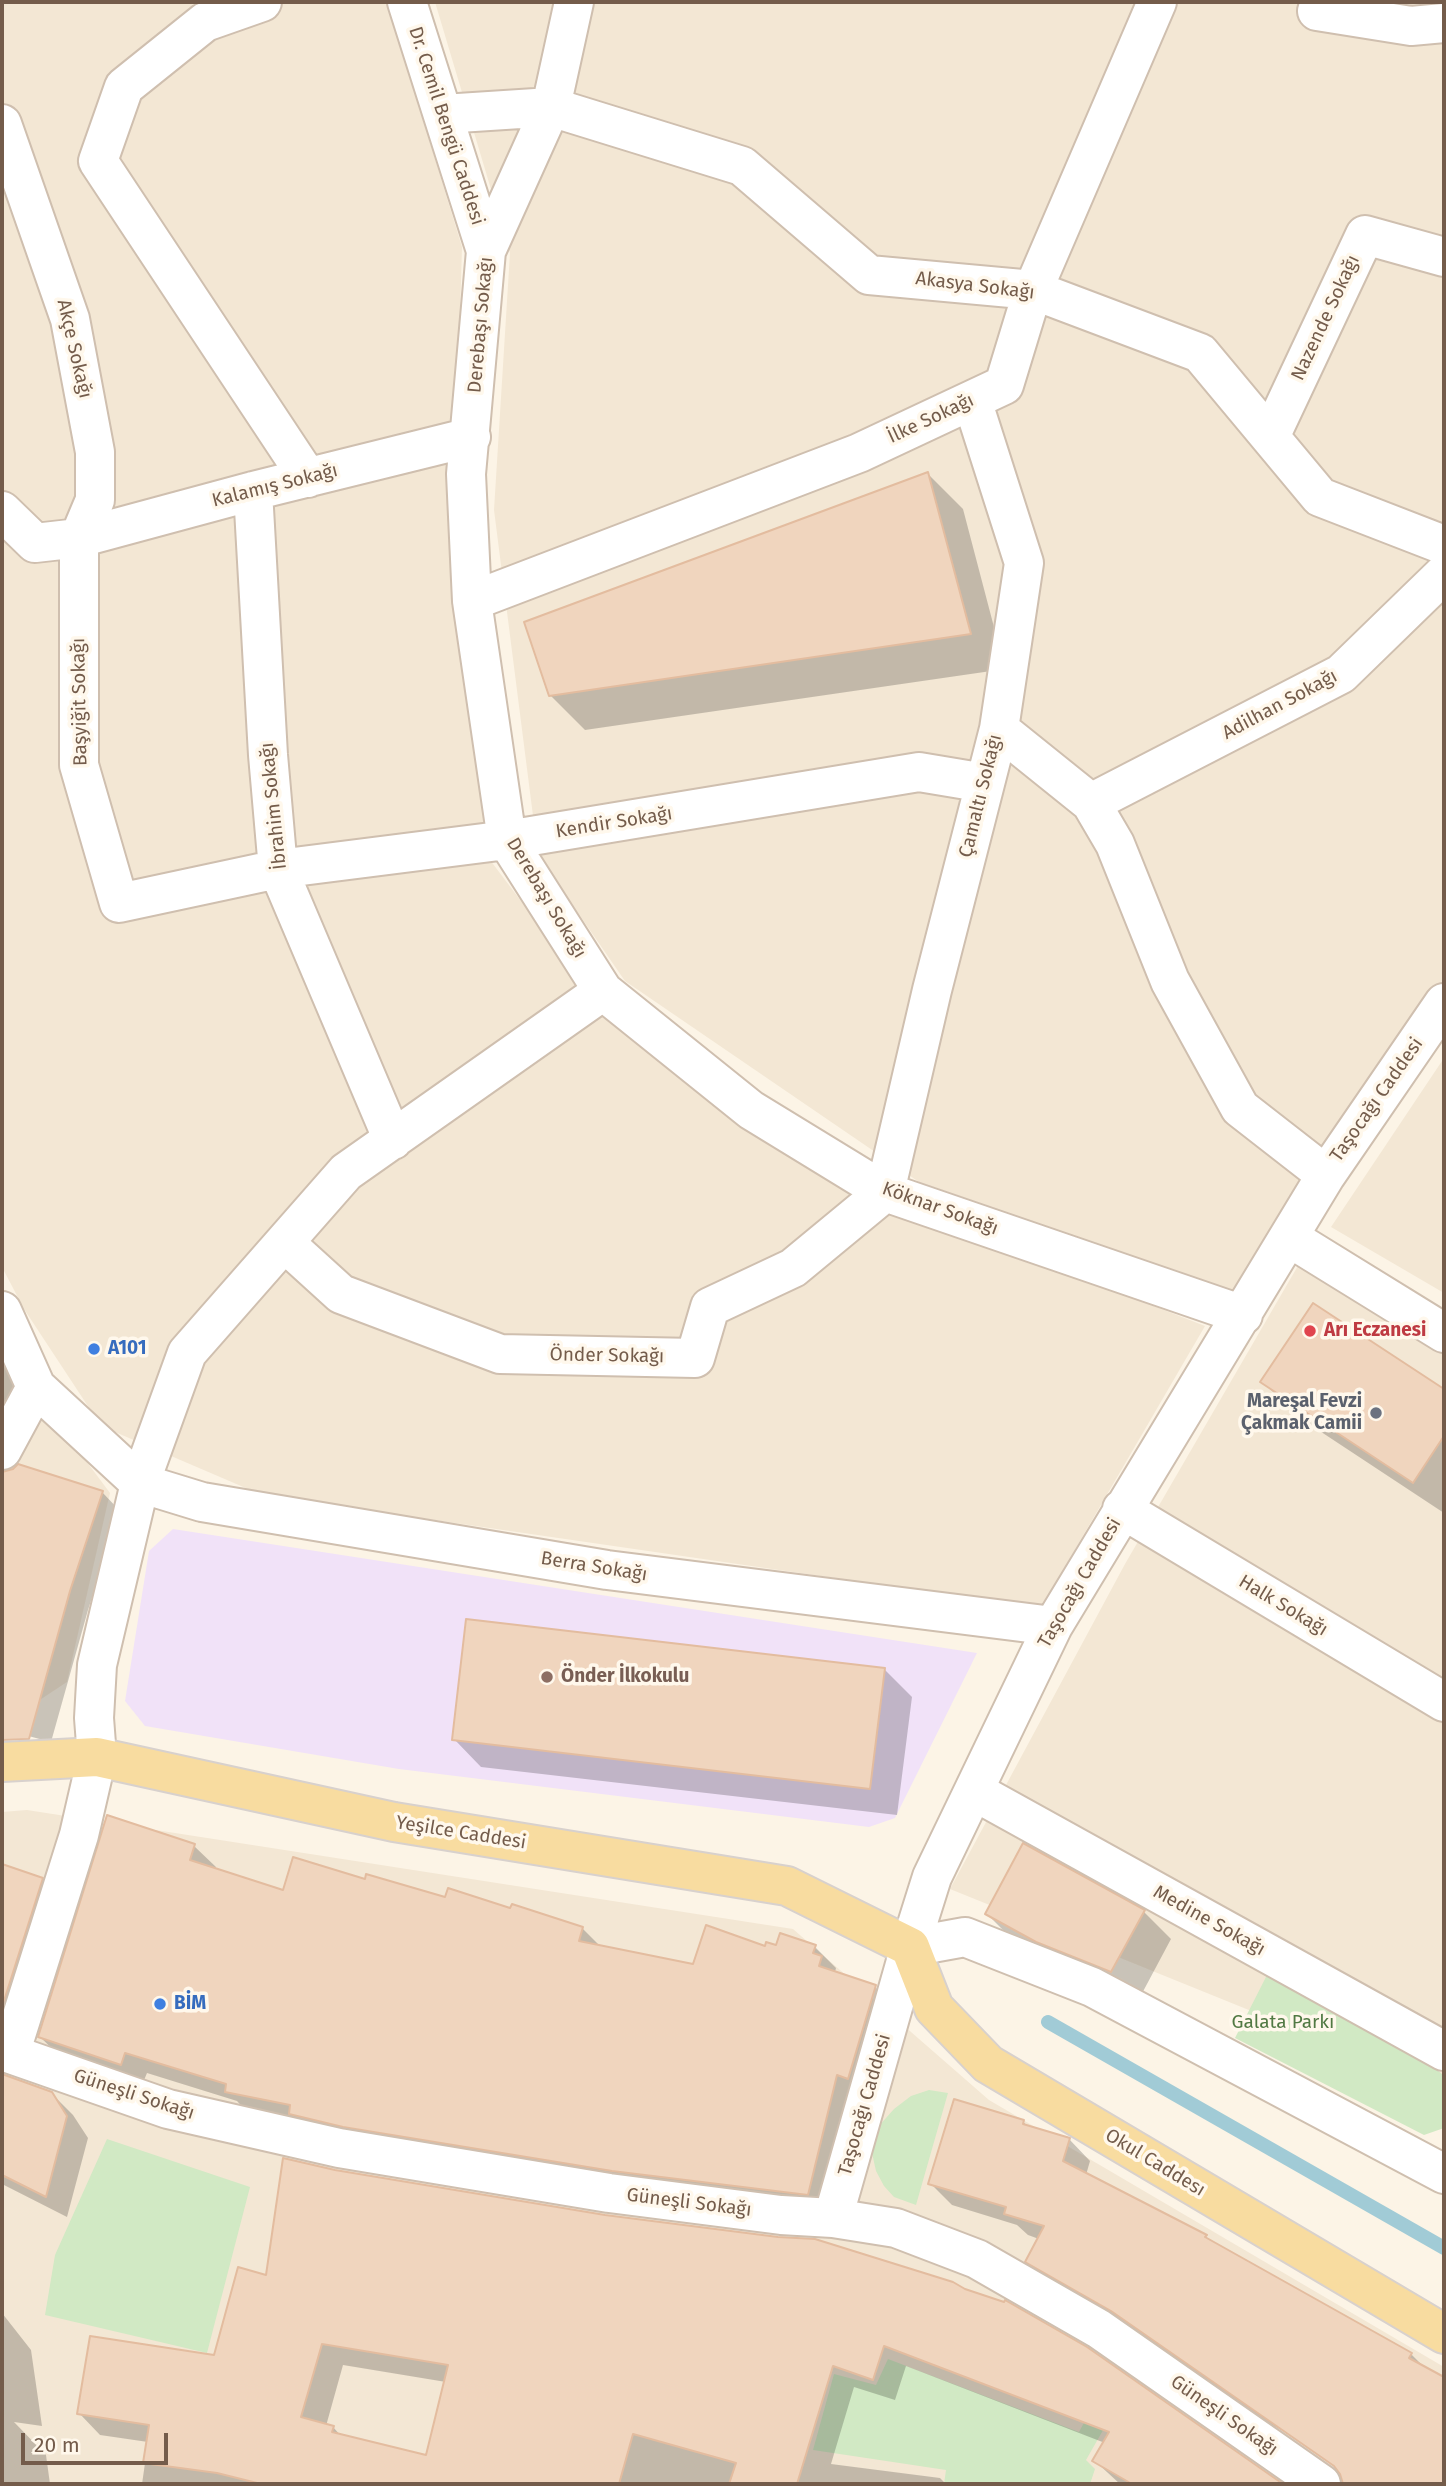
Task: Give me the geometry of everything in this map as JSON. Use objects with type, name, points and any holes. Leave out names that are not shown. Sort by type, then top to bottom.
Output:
[{"type":"main road","name":"Yeşilce Caddesi","points":[[2,1762],[97,1757],[394,1822],[787,1886],[909,1947]]},
{"type":"main road","name":"Okul Caddesı","points":[[909,1947],[934,2008],[988,2064],[1444,2334]]},
{"type":"street","points":[[262,2],[205,22],[124,87],[98,161],[308,478]]},
{"type":"street","name":"Dr. Cemil Bengü Caddesi","points":[[407,2],[486,251]]},
{"type":"street","name":"Derebaşı Sokağı","points":[[574,2],[551,107],[486,251],[466,474],[472,601],[508,840],[603,991]]},
{"type":"street","name":"İlke Sokağı","points":[[472,601],[859,453],[1004,385],[1033,290],[1157,2]]},
{"type":"street","points":[[1317,12],[1411,26],[1444,23]]},
{"type":"street","points":[[443,114],[551,107]]},
{"type":"street","name":"Akasya Sokağı","points":[[551,107],[742,166],[869,275],[1033,290],[1200,353],[1320,497],[1444,545]]},
{"type":"street","name":"Akçe Sokağı","points":[[2,124],[70,318],[95,452],[95,500],[79,538]]},
{"type":"street","name":"Nazende Sokağı","points":[[1270,437],[1366,235],[1444,257]]},
{"type":"street","name":"Çamaltı Sokağı","points":[[885,1192],[932,990],[999,729],[1024,563],[972,400]]},
{"type":"street","name":"Kalamış Sokağı","points":[[2,511],[35,543],[79,538],[471,437]]},
{"type":"street","name":"İbrahim Sokağı","points":[[253,491],[268,755],[278,869],[393,1140]]},
{"type":"street","name":"Başyiğit Sokağı","points":[[79,538],[79,765],[118,903]]},
{"type":"street","name":"Adilhan Sokağı","points":[[1091,803],[1341,674],[1444,573]]},
{"type":"street","points":[[999,729],[1091,803],[1115,844],[1170,981],[1240,1108],[1326,1175]]},
{"type":"street","name":"Kendir Sokağı","points":[[118,903],[278,869],[508,840],[919,772],[985,783]]},
{"type":"street","points":[[6,2052],[79,1835],[97,1757],[94,1718],[97,1665],[140,1483],[187,1353],[286,1244],[346,1172],[603,991]]},
{"type":"street","name":"Köknar Sokağı","points":[[603,991],[751,1110],[885,1192],[1243,1315]]},
{"type":"street","name":"Taşocağı Caddesi","points":[[833,2218],[909,1947],[932,1877],[1053,1626],[1326,1175],[1444,1003]]},
{"type":"street","name":"Önder Sokağı","points":[[286,1244],[341,1294],[500,1354],[695,1357],[710,1307],[793,1268],[885,1192]]},
{"type":"street","points":[[1290,1238],[1444,1333]]},
{"type":"street","points":[[2,1311],[36,1387],[140,1483]]},
{"type":"street","points":[[2,1450],[36,1387]]},
{"type":"street","name":"Berra Sokağı","points":[[140,1483],[202,1502],[607,1570],[1053,1626]]},
{"type":"street","name":"Halk Sokağı","points":[[1122,1509],[1444,1702]]},
{"type":"street","name":"Medine Sokağı","points":[[974,1791],[1444,2051]]},
{"type":"street","points":[[909,1947],[965,1937],[1091,1987],[1444,2172]]},
{"type":"street","name":"Güneşli Sokağı","points":[[6,2052],[168,2109],[339,2148],[609,2193],[781,2215],[833,2218],[896,2228],[977,2259],[1099,2329],[1321,2484]]},
{"type":"shaded area","points":[[2,2],[387,2],[462,247],[454,518],[490,860],[605,1012],[851,1188],[1205,1326],[1041,1608],[262,1495],[101,1426],[24,1309],[2,1267]]},
{"type":"shaded area","points":[[435,2],[1444,2],[1444,980],[1239,1293],[919,1182],[625,981],[538,855],[494,510],[510,253]]},
{"type":"shaded area","points":[[1444,1058],[1444,1293],[1331,1227]]},
{"type":"shaded area","points":[[1299,1264],[1444,1353],[1444,2092],[1439,2087],[950,1889],[1125,1564]]},
{"type":"shaded area","points":[[2,1343],[10,1359],[110,1493],[67,1682],[2,1725]]},
{"type":"shaded area","name":"Önder İlkokulu","points":[[173,1529],[977,1653],[895,1818],[869,1827],[399,1769],[145,1726],[125,1701],[149,1551]]},
{"type":"shaded area","points":[[27,1810],[793,1929],[989,2100],[1444,2367],[1444,2484],[2,2484],[2,1812]]},
{"type":"green space","name":"Galata Parkı","points":[[1267,1975],[1435,2068],[1444,2076],[1444,2128],[1424,2135],[1235,2038]]},
{"type":"green space","points":[[929,2090],[948,2093],[916,2205],[894,2197],[884,2186],[876,2171],[872,2153],[878,2127],[894,2109],[911,2096]]},
{"type":"green space","points":[[107,2139],[250,2187],[207,2353],[45,2315],[55,2255]]},
{"type":"green space","points":[[888,2359],[1079,2432],[1106,2382],[1126,2390],[1086,2460],[1095,2469],[1090,2484],[944,2484],[946,2470],[813,2450],[834,2374],[876,2385]]},
{"type":"building","points":[[928,472],[971,634],[549,696],[524,622]]},
{"type":"building","name":"Mareşal Fevzi Çakmak Camii","points":[[1313,1303],[1444,1389],[1444,1436],[1413,1483],[1260,1382]]},
{"type":"building","points":[[18,1464],[103,1491],[70,1591],[29,1739],[2,1740],[2,1472],[13,1469]]},
{"type":"building","points":[[466,1619],[885,1668],[870,1789],[452,1740]]},
{"type":"building","points":[[107,1815],[195,1844],[190,1860],[283,1890],[293,1857],[365,1879],[366,1874],[445,1897],[448,1888],[510,1908],[512,1904],[583,1927],[579,1941],[693,1964],[706,1925],[765,1946],[766,1942],[776,1945],[780,1933],[816,1945],[813,1953],[822,1956],[819,1966],[876,1985],[848,2079],[837,2075],[808,2195],[612,2171],[343,2127],[289,2114],[290,2105],[225,2092],[226,2084],[125,2053],[121,2065],[38,2037]]},
{"type":"building","points":[[1023,1843],[1145,1910],[1111,1972],[1036,1942],[985,1914]]},
{"type":"building","points":[[2,1864],[43,1878],[2,2007]]},
{"type":"building","points":[[2,2074],[52,2092],[67,2116],[46,2197],[2,2175]]},
{"type":"building","points":[[954,2099],[1024,2120],[1023,2124],[1070,2138],[1063,2161],[1207,2235],[1205,2237],[1412,2353],[1409,2358],[1444,2377],[1444,2484],[1343,2484],[1334,2466],[1111,2311],[1025,2262],[1044,2226],[1004,2214],[1006,2207],[928,2184]]},
{"type":"building","points":[[283,2158],[335,2170],[605,2215],[778,2237],[815,2239],[953,2282],[965,2289],[1004,2302],[1005,2300],[1087,2347],[1283,2484],[1132,2484],[1092,2461],[1109,2432],[884,2346],[873,2380],[833,2366],[797,2484],[729,2484],[736,2463],[633,2434],[619,2484],[261,2484],[217,2473],[143,2463],[149,2425],[77,2414],[90,2336],[214,2355],[238,2267],[266,2275]],"holes":[[[322,2344],[448,2365],[426,2455],[332,2432],[334,2426],[301,2417]]]},
{"type":"waterway","points":[[1048,2022],[1444,2248]]},
{"type":"place","name":"Arı Eczanesi","points":[[1310,1331]]},
{"type":"place","name":"A101","points":[[94,1349]]},
{"type":"place","name":"Mareşal Fevzi Çakmak Camii","points":[[1376,1413]]},
{"type":"place","name":"Önder İlkokulu","points":[[547,1677]]},
{"type":"place","name":"BİM","points":[[160,2004]]}]
